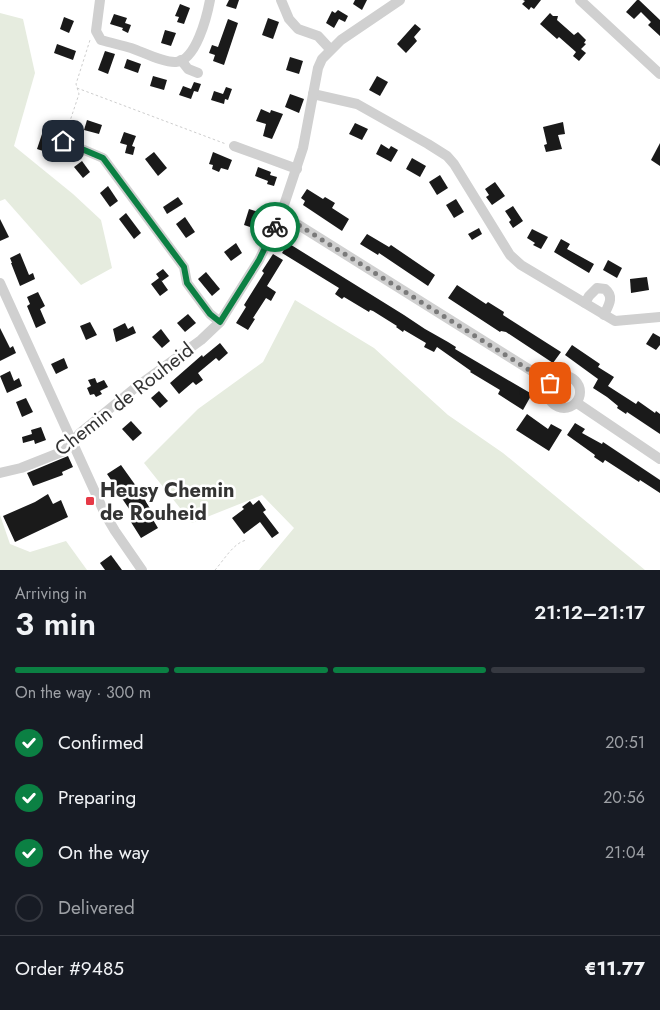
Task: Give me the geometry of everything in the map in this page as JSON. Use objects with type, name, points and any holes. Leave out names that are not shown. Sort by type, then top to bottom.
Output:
[{"type":"street","points":[[100,0],[96,32],[101,40],[167,61],[177,62],[185,59],[194,46],[206,22],[210,0]]},
{"type":"street","points":[[281,0],[289,19],[298,29],[318,36],[330,49]]},
{"type":"street","name":"Chemin de Rouheid","points":[[0,473],[64,452],[80,433],[135,388],[201,340],[220,322],[259,260],[281,214],[297,169],[318,68],[322,59],[341,40],[400,0]]},
{"type":"street","points":[[580,0],[660,74]]},
{"type":"street","points":[[181,60],[188,69],[198,73]]},
{"type":"street","points":[[314,94],[357,104],[447,156],[454,164],[510,255],[521,264],[615,321],[660,317]]},
{"type":"street","points":[[63,141],[103,158],[184,267],[187,283],[210,314],[220,322]]},
{"type":"street","points":[[234,146],[297,169]]},
{"type":"street","points":[[281,214],[550,383]]},
{"type":"street","points":[[0,283],[105,514],[115,532],[142,570]]},
{"type":"street","points":[[585,303],[597,288],[605,289],[610,296],[610,301],[604,315]]},
{"type":"street","points":[[560,376],[568,376],[576,380],[581,391],[577,403],[567,409],[557,407],[549,398],[548,387],[550,383],[560,376]]},
{"type":"street","points":[[577,403],[660,459]]},
{"type":"path","points":[[63,141],[79,94],[76,84],[91,38],[96,32]]},
{"type":"path","points":[[77,88],[234,146]]},
{"type":"path","points":[[215,570],[234,548],[242,541],[247,540]]},
{"type":"shaded area","points":[[0,13],[23,19],[35,73],[14,146],[73,194],[101,220],[112,268],[81,285],[5,199],[0,201]]},
{"type":"shaded area","points":[[295,300],[374,348],[448,415],[503,453],[645,570],[259,570],[294,528],[262,495],[192,523],[144,463],[198,409],[263,362]]},
{"type":"shaded area","points":[[0,515],[10,544],[30,552],[66,541],[87,570],[0,570]]},
{"type":"building","points":[[229,0],[239,0],[236,9],[226,6]]},
{"type":"building","points":[[355,0],[367,0],[362,10],[353,4]]},
{"type":"building","points":[[523,0],[541,0],[534,9],[531,7],[529,10],[522,4],[525,1]]},
{"type":"building","points":[[637,0],[660,20],[660,36],[648,25],[651,22],[641,12],[634,19],[626,12]]},
{"type":"building","points":[[180,4],[190,8],[184,24],[177,22],[179,17],[175,16]]},
{"type":"building","points":[[338,10],[348,16],[345,22],[339,19],[334,28],[326,23],[332,11],[335,13]]},
{"type":"building","points":[[550,13],[553,16],[558,16],[557,20],[574,35],[578,32],[586,40],[584,43],[586,44],[581,49],[586,53],[579,61],[573,56],[576,52],[540,24]]},
{"type":"building","points":[[114,14],[127,18],[125,23],[131,25],[128,33],[122,30],[123,28],[110,24]]},
{"type":"building","points":[[64,17],[74,21],[69,33],[60,29]]},
{"type":"building","points":[[268,18],[279,22],[273,39],[262,35]]},
{"type":"building","points":[[228,19],[238,23],[224,65],[213,61],[215,55],[209,53],[212,45],[218,47]]},
{"type":"building","points":[[415,24],[421,29],[414,37],[417,41],[406,53],[397,44]]},
{"type":"building","points":[[165,30],[176,33],[171,46],[161,43]]},
{"type":"building","points":[[57,44],[76,51],[73,60],[54,53]]},
{"type":"building","points":[[105,51],[115,54],[108,74],[98,70]]},
{"type":"building","points":[[290,57],[303,61],[299,74],[286,70]]},
{"type":"building","points":[[127,59],[141,64],[138,73],[124,68]]},
{"type":"building","points":[[153,76],[167,80],[164,90],[150,86]]},
{"type":"building","points":[[377,76],[388,82],[380,96],[369,90]]},
{"type":"building","points":[[194,82],[201,84],[198,92],[194,91],[191,99],[179,95],[183,86],[191,89]]},
{"type":"building","points":[[226,87],[232,89],[228,100],[225,99],[224,104],[211,100],[214,91],[223,94]]},
{"type":"building","points":[[290,94],[304,99],[299,113],[285,107]]},
{"type":"building","points":[[261,109],[270,113],[271,110],[283,114],[272,139],[263,136],[266,124],[256,121]]},
{"type":"building","points":[[87,120],[102,125],[99,134],[84,130]]},
{"type":"building","points":[[563,122],[565,134],[558,135],[562,149],[546,152],[544,145],[547,144],[543,127]]},
{"type":"building","points":[[355,123],[368,129],[362,140],[349,134]]},
{"type":"building","points":[[43,131],[52,134],[46,152],[37,149]]},
{"type":"building","points":[[124,132],[136,136],[132,146],[135,147],[133,155],[125,153],[127,145],[120,143]]},
{"type":"building","points":[[660,143],[660,166],[651,160]]},
{"type":"building","points":[[381,144],[389,149],[391,146],[398,150],[391,162],[376,154]]},
{"type":"building","points":[[154,152],[167,168],[158,176],[145,159]]},
{"type":"building","points":[[213,152],[232,160],[228,170],[221,168],[219,172],[212,169],[213,165],[209,164]]},
{"type":"building","points":[[412,158],[426,166],[420,177],[406,169]]},
{"type":"building","points":[[82,161],[90,172],[83,178],[74,167]]},
{"type":"building","points":[[258,167],[271,172],[270,175],[277,177],[274,186],[267,184],[268,181],[255,176]]},
{"type":"building","points":[[440,175],[448,188],[437,195],[429,182]]},
{"type":"building","points":[[495,182],[505,196],[492,205],[486,197],[489,195],[485,189]]},
{"type":"building","points":[[108,186],[118,201],[110,207],[100,193]]},
{"type":"building","points":[[307,189],[323,199],[325,197],[335,203],[332,208],[349,219],[342,231],[303,205],[305,201],[301,198]]},
{"type":"building","points":[[178,197],[183,204],[167,214],[163,207]]},
{"type":"building","points":[[456,199],[464,212],[454,218],[446,205]]},
{"type":"building","points":[[513,206],[523,221],[513,228],[509,222],[511,220],[505,211]]},
{"type":"building","points":[[249,209],[262,213],[256,229],[244,225]]},
{"type":"building","points":[[126,213],[141,233],[134,239],[119,219]]},
{"type":"building","points":[[185,217],[195,232],[186,238],[176,224]]},
{"type":"building","points":[[0,219],[9,237],[0,241]]},
{"type":"building","points":[[479,228],[482,234],[472,240],[468,234]]},
{"type":"building","points":[[532,229],[548,237],[541,249],[533,245],[535,243],[527,238]]},
{"type":"building","points":[[367,234],[389,247],[391,245],[435,275],[428,286],[379,253],[378,255],[360,244]]},
{"type":"building","points":[[561,239],[570,244],[567,249],[594,264],[589,273],[554,252]]},
{"type":"building","points":[[236,243],[242,253],[231,261],[224,252]]},
{"type":"building","points":[[288,243],[456,347],[455,349],[532,394],[523,410],[498,394],[500,390],[470,372],[437,347],[434,352],[424,347],[426,343],[404,330],[403,332],[373,311],[370,310],[369,312],[344,297],[342,299],[335,294],[339,288],[282,253]]},
{"type":"building","points":[[20,253],[29,275],[33,273],[35,279],[20,286],[10,258]]},
{"type":"building","points":[[273,254],[283,260],[267,286],[276,292],[271,301],[266,298],[253,318],[255,319],[248,330],[236,323],[246,307],[244,305],[264,273],[262,271]]},
{"type":"building","points":[[608,260],[622,268],[617,278],[603,270]]},
{"type":"building","points":[[163,269],[169,276],[161,280],[168,290],[160,296],[151,284],[159,278],[156,274]]},
{"type":"building","points":[[206,272],[220,289],[212,296],[198,279]]},
{"type":"building","points":[[647,277],[649,290],[631,293],[630,279]]},
{"type":"building","points":[[457,285],[486,304],[488,302],[504,312],[503,315],[561,352],[553,363],[506,332],[500,332],[448,298]]},
{"type":"building","points":[[38,292],[45,306],[40,309],[46,323],[36,328],[27,306],[30,304],[27,297]]},
{"type":"building","points":[[188,314],[196,323],[185,332],[177,323]]},
{"type":"building","points":[[90,322],[97,335],[86,340],[80,326]]},
{"type":"building","points":[[125,323],[128,329],[133,326],[136,333],[116,342],[113,329]]},
{"type":"building","points":[[0,328],[10,348],[13,346],[16,353],[0,361]]},
{"type":"building","points":[[161,329],[170,341],[162,348],[152,337]]},
{"type":"building","points":[[653,333],[660,337],[660,345],[656,350],[646,344]]},
{"type":"building","points":[[220,343],[228,353],[219,361],[216,358],[198,373],[203,380],[196,385],[193,382],[179,394],[170,383],[202,355],[203,357]]},
{"type":"building","points":[[572,345],[600,364],[598,367],[614,377],[608,386],[636,404],[638,401],[655,413],[656,411],[660,414],[660,434],[627,412],[626,414],[617,408],[618,406],[593,388],[598,379],[565,355]]},
{"type":"building","points":[[64,358],[68,368],[56,374],[51,364]]},
{"type":"building","points":[[10,371],[14,381],[19,378],[22,386],[7,393],[0,376]]},
{"type":"building","points":[[95,378],[97,383],[104,380],[108,387],[100,391],[102,394],[96,397],[94,394],[90,395],[87,388],[91,386],[88,380]]},
{"type":"building","points":[[159,391],[168,401],[160,408],[151,398]]},
{"type":"building","points":[[26,398],[33,412],[22,417],[16,402]]},
{"type":"building","points":[[527,414],[548,429],[551,424],[562,430],[549,451],[516,430]]},
{"type":"building","points":[[131,421],[142,433],[133,441],[122,429]]},
{"type":"building","points":[[575,423],[585,429],[582,433],[602,444],[603,442],[660,480],[660,493],[605,460],[603,463],[567,435]]},
{"type":"building","points":[[41,427],[46,440],[35,444],[34,440],[23,443],[22,437],[32,434],[31,430]]},
{"type":"building","points":[[68,456],[73,467],[62,472],[63,475],[33,486],[27,473]]},
{"type":"building","points":[[121,465],[141,493],[152,512],[149,513],[158,528],[141,538],[129,519],[134,516],[107,474]]},
{"type":"building","points":[[48,494],[53,504],[61,500],[68,517],[15,542],[3,516]]},
{"type":"building","points":[[259,500],[266,510],[263,512],[279,533],[272,538],[260,522],[244,534],[232,518],[244,509],[242,507],[250,501],[253,505]]},
{"type":"building","points":[[111,555],[122,570],[105,570],[100,563]]},
{"type":"way so far","points":[[275,227],[281,214],[550,383]]},
{"type":"place","name":"Heusy Chemin de Rouheid","points":[[90,501]]},
{"type":"route","points":[[63,141],[103,158],[112,168],[184,267],[187,283],[210,314],[220,322],[259,260],[275,227]]}]
